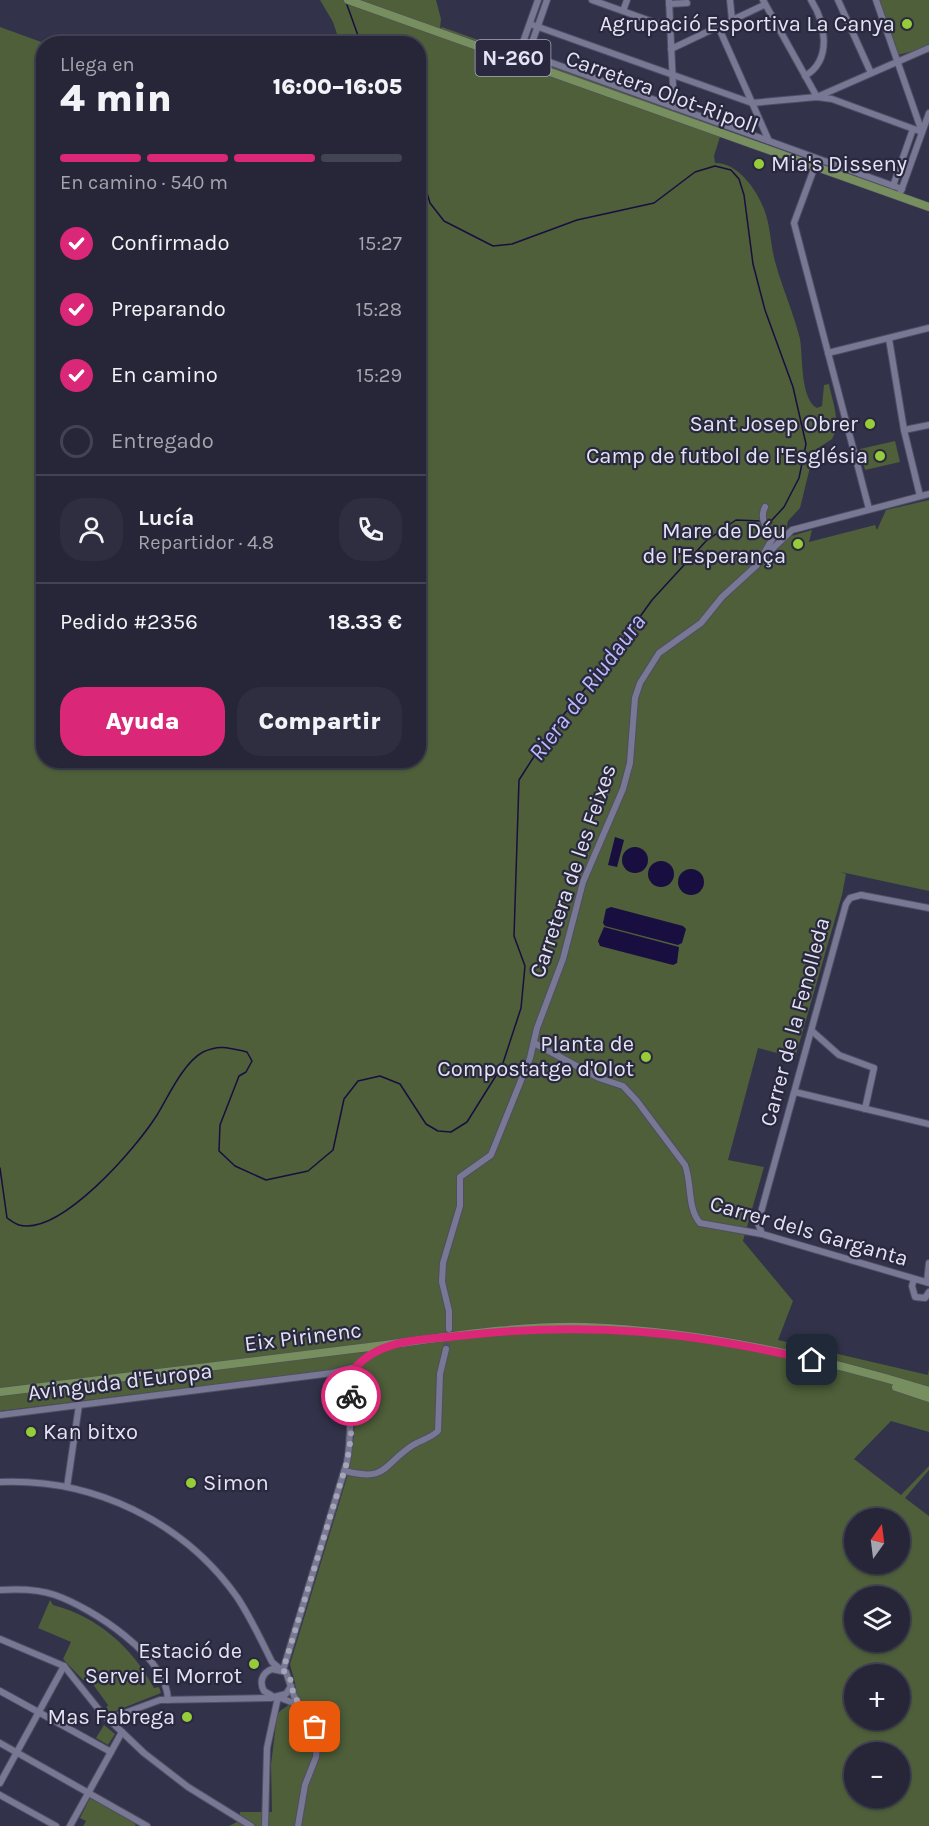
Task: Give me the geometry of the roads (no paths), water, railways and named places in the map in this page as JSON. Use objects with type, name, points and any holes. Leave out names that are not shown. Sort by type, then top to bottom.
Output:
[{"type":"main road","name":"Carretera Olot-Ripoll","points":[[348,0],[519,52],[815,166],[901,193],[929,207]]},
{"type":"main road","name":"Eix Pirinenc","points":[[0,1392],[506,1330],[610,1328],[715,1340],[929,1390]]},
{"type":"main road","points":[[847,1369],[929,1398]]},
{"type":"street","points":[[538,0],[519,52],[893,186],[901,193],[929,113]]},
{"type":"street","points":[[528,54],[547,0]]},
{"type":"street","points":[[592,0],[670,28]]},
{"type":"street","points":[[623,10],[627,0]]},
{"type":"street","points":[[730,0],[732,20]]},
{"type":"street","points":[[838,0],[870,73]]},
{"type":"street","points":[[876,0],[922,132]]},
{"type":"street","points":[[805,76],[811,73],[819,60],[825,35],[813,1]]},
{"type":"street","points":[[674,107],[669,2],[687,3]]},
{"type":"street","points":[[671,49],[764,2],[817,96],[922,132]]},
{"type":"street","points":[[530,24],[752,103],[817,96],[929,48]]},
{"type":"street","points":[[718,26],[769,141]]},
{"type":"street","points":[[893,186],[913,129]]},
{"type":"street","points":[[815,166],[794,223],[869,509]]},
{"type":"street","points":[[828,353],[929,328]]},
{"type":"street","points":[[889,339],[904,430],[920,496]]},
{"type":"street","points":[[904,430],[929,425]]},
{"type":"street","points":[[757,565],[792,530],[929,494]]},
{"type":"street","name":"Carretera de les Feixes","points":[[449,1329],[449,1313],[442,1282],[443,1263],[460,1206],[460,1176],[491,1155],[534,1042],[563,958],[583,882],[623,789],[630,763],[635,698],[640,683],[659,653],[701,623],[722,597],[757,565],[774,536],[765,525],[762,516],[765,507]]},
{"type":"street","name":"Carrer de la Fenolleda","points":[[762,1234],[758,1223],[850,898],[861,894],[929,909]]},
{"type":"street","points":[[812,1031],[839,1055],[873,1068],[866,1109]]},
{"type":"street","name":"Carrer dels Garganta","points":[[534,1042],[599,1078],[623,1086],[637,1101],[685,1165],[690,1178],[693,1209],[700,1223],[762,1234],[928,1282]]},
{"type":"street","points":[[795,1092],[929,1124]]},
{"type":"street","points":[[928,1282],[929,1263]]},
{"type":"street","name":"Carrer dels Garganta","points":[[914,1279],[912,1286],[915,1297],[921,1299],[929,1292]]},
{"type":"street","name":"Avinguda d'Europa","points":[[0,1415],[316,1375],[356,1367],[375,1351],[396,1344]]},
{"type":"street","points":[[345,1471],[365,1476],[379,1473],[413,1445],[438,1431],[440,1374],[446,1348]]},
{"type":"street","points":[[281,1669],[345,1471],[351,1437],[351,1401],[356,1367]]},
{"type":"street","name":"Avinguda d'Europa","points":[[316,1375],[340,1378],[347,1384],[351,1401]]},
{"type":"street","points":[[67,1487],[79,1405]]},
{"type":"street","points":[[0,1482],[67,1487],[126,1506],[190,1546],[236,1595],[272,1662],[289,1675],[291,1686],[300,1705],[315,1727],[318,1740],[316,1757],[305,1785],[298,1826]]},
{"type":"street","points":[[0,1590],[52,1594],[103,1618],[150,1661],[163,1682],[168,1700]]},
{"type":"street","points":[[0,1639],[64,1666],[108,1719],[168,1773],[233,1817],[251,1826]]},
{"type":"street","points":[[244,1698],[257,1693],[266,1672],[266,1649]]},
{"type":"street","points":[[0,1783],[64,1666]]},
{"type":"street","points":[[266,1672],[281,1669]]},
{"type":"street","points":[[261,1683],[267,1694],[300,1705]]},
{"type":"street","points":[[108,1719],[152,1702],[276,1697],[286,1694],[291,1686]]},
{"type":"street","points":[[0,1691],[111,1752]]},
{"type":"street","points":[[266,1826],[267,1748],[276,1697]]},
{"type":"street","points":[[70,1826],[122,1732]]},
{"type":"street","points":[[0,1743],[147,1826]]},
{"type":"street","points":[[0,1795],[56,1826]]},
{"type":"waterway","name":"Riera de Riudaura","points":[[346,2],[358,36]]},
{"type":"waterway","name":"Riera de Riudaura","points":[[426,190],[430,203],[444,221],[493,246],[512,244],[577,220],[654,203],[695,172],[715,166],[731,170],[739,179],[744,195],[753,264],[765,310],[793,387],[806,444],[799,478],[784,507],[772,520],[766,521]]},
{"type":"waterway","name":"Riera de Riudaura","points":[[0,1168],[7,1218],[19,1225],[36,1225],[55,1217],[76,1203],[116,1167],[157,1115],[189,1064],[203,1052],[219,1047],[247,1052],[252,1061],[246,1072],[239,1076],[220,1125],[219,1151],[235,1166],[266,1180],[308,1171],[333,1150],[344,1099],[358,1081],[380,1076],[400,1084],[426,1124],[438,1131],[451,1132],[467,1122],[502,1066],[521,1008],[525,966],[514,936],[519,780],[551,730],[611,657],[652,600],[706,541],[736,520],[762,521]]},
{"type":"tunnel","points":[[446,1349],[449,1329]]},
{"type":"place","name":"Agrupació Esportiva La Canya","points":[[907,24]]},
{"type":"place","name":"Mia's Disseny","points":[[759,164]]},
{"type":"place","name":"Sant Josep Obrer","points":[[870,424]]},
{"type":"place","name":"Camp de futbol de l'Església","points":[[880,456]]},
{"type":"place","name":"Mare de Déu de l'Esperança","points":[[798,544]]},
{"type":"place","name":"Planta de Compostatge d'Olot","points":[[646,1057]]},
{"type":"place","name":"Kan bitxo","points":[[31,1432]]},
{"type":"place","name":"Simon","points":[[191,1483]]},
{"type":"place","name":"Estació de Servei El Morrot","points":[[254,1664]]},
{"type":"place","name":"Mas Fabrega","points":[[187,1717]]}]
